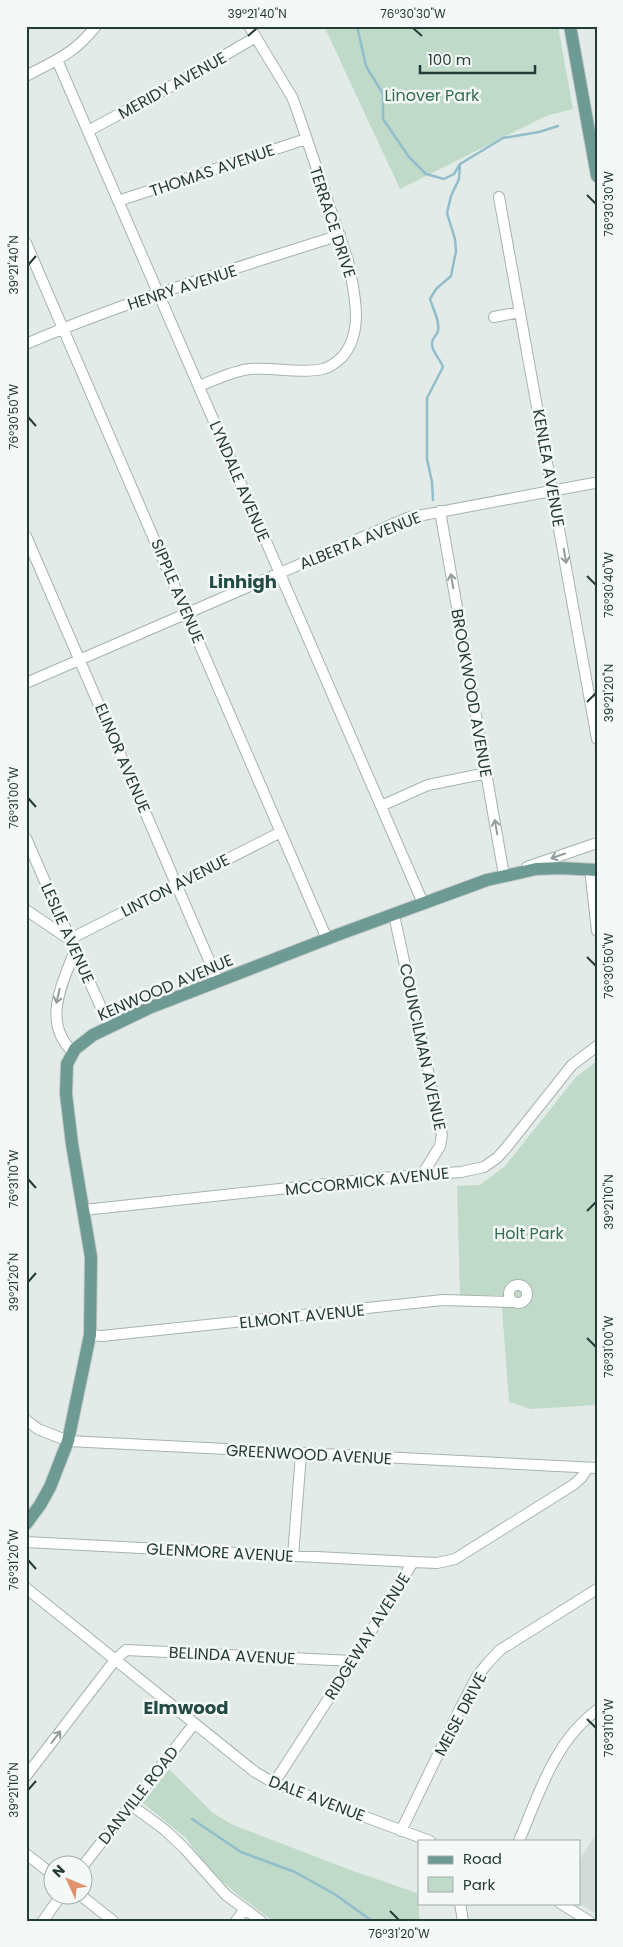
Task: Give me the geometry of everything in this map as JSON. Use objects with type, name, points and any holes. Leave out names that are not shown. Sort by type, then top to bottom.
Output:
[{"type":"main road","points":[[570,26],[597,176]]},
{"type":"main road","name":"KENWOOD AVENUE","points":[[73,1052],[88,1038],[149,1008],[465,888],[520,871],[550,868],[593,869]]},
{"type":"main road","points":[[26,1524],[50,1487],[68,1441],[90,1335],[91,1257],[72,1144],[66,1094],[67,1064],[73,1052]]},
{"type":"street","points":[[26,76],[73,51],[96,26]]},
{"type":"street","points":[[249,26],[256,37]]},
{"type":"street","name":"MERIDY AVENUE","points":[[88,132],[176,84],[256,37]]},
{"type":"street","name":"TERRACE DRIVE","points":[[199,386],[230,374],[251,369],[324,369],[331,366],[343,355],[353,342],[355,315],[353,286],[340,235],[292,97],[256,37]]},
{"type":"street","name":"LYNDALE AVENUE","points":[[57,60],[423,903]]},
{"type":"street","name":"THOMAS AVENUE","points":[[118,201],[306,139]]},
{"type":"street","name":"KENLEA AVENUE","points":[[499,197],[597,739]]},
{"type":"street","name":"HENRY AVENUE","points":[[26,344],[158,293],[340,235]]},
{"type":"street","name":"SIPPLE AVENUE","points":[[26,243],[327,939]]},
{"type":"street","points":[[494,316],[520,312]]},
{"type":"street","name":"ALBERTA AVENUE","points":[[26,683],[399,522],[440,511],[594,483]]},
{"type":"street","name":"BROOKWOOD AVENUE","points":[[440,511],[504,876]]},
{"type":"street","name":"ELINOR AVENUE","points":[[26,536],[218,981]]},
{"type":"street","points":[[381,806],[428,785],[486,773]]},
{"type":"street","name":"LINTON AVENUE","points":[[70,939],[281,832]]},
{"type":"street","name":"LESLIE AVENUE","points":[[26,838],[74,950],[110,1027]]},
{"type":"street","points":[[520,871],[531,865],[597,843]]},
{"type":"street","points":[[593,869],[597,931]]},
{"type":"street","points":[[26,910],[70,939]]},
{"type":"street","name":"COUNCILMAN AVENUE","points":[[394,914],[442,1135],[440,1146],[422,1175]]},
{"type":"street","points":[[73,1052],[63,1042],[56,1004],[74,950]]},
{"type":"street","name":"MCCORMICK AVENUE","points":[[84,1210],[461,1172],[484,1167],[490,1164],[506,1148],[572,1065],[597,1046]]},
{"type":"street","name":"ELMONT AVENUE","points":[[90,1335],[102,1336],[174,1330],[443,1300],[513,1302]]},
{"type":"street","name":"GREENWOOD AVENUE","points":[[26,1420],[47,1433],[68,1441],[592,1468]]},
{"type":"street","points":[[294,1556],[301,1454]]},
{"type":"street","name":"RIDGEWAY AVENUE","points":[[274,1783],[353,1661],[413,1562],[437,1563],[455,1559],[573,1485],[592,1468]]},
{"type":"street","name":"GLENMORE AVENUE","points":[[26,1542],[413,1562]]},
{"type":"street","name":"DALE AVENUE","points":[[26,1588],[255,1772],[274,1783],[427,1840]]},
{"type":"street","name":"MEISE DRIVE","points":[[401,1831],[460,1709],[476,1678],[486,1665],[500,1650],[597,1589]]},
{"type":"street","name":"BELINDA AVENUE","points":[[115,1660],[124,1652],[134,1650],[353,1661]]},
{"type":"street","points":[[26,1776],[115,1660]]},
{"type":"street","points":[[519,1840],[557,1754],[569,1737],[597,1710]]},
{"type":"street","name":"DANVILLE ROAD","points":[[92,1854],[194,1724]]},
{"type":"street","points":[[131,1805],[174,1838],[214,1884],[261,1921]]},
{"type":"street","points":[[26,1854],[42,1866]]},
{"type":"street","points":[[43,1921],[55,1904]]},
{"type":"street","points":[[92,1904],[114,1921]]},
{"type":"street","points":[[460,1904],[463,1921]]},
{"type":"street","points":[[562,1904],[589,1921]]},
{"type":"street","points":[[236,1921],[245,1910]]},
{"type":"shaded area","points":[[597,1832],[597,1915],[580,1904],[580,1859]]},
{"type":"green space","name":"Linover Park","points":[[324,26],[558,26],[573,109],[546,116],[400,189]]},
{"type":"green space","name":"Holt Park","points":[[597,1061],[597,1405],[531,1409],[509,1402],[501,1295],[460,1295],[457,1186],[480,1185],[505,1166],[576,1077]]},
{"type":"green space","points":[[169,1769],[213,1813],[233,1825],[417,1893],[420,1921],[273,1921],[209,1870],[186,1838],[143,1803]]},
{"type":"waterway","points":[[357,26],[366,66],[383,94],[383,119],[409,157],[426,174],[444,179],[454,174],[460,164],[503,138],[539,132],[558,126]]},
{"type":"waterway","points":[[433,500],[432,482],[427,459],[427,398],[443,367],[432,345],[438,327],[430,299],[436,289],[451,276],[456,251],[455,239],[447,213],[451,196],[459,179],[460,164]]},
{"type":"waterway","points":[[192,1819],[241,1852],[295,1872],[336,1895],[372,1921]]},
{"type":"district","name":"Linhigh","points":[[243,582]]},
{"type":"district","name":"Elmwood","points":[[186,1708]]}]
